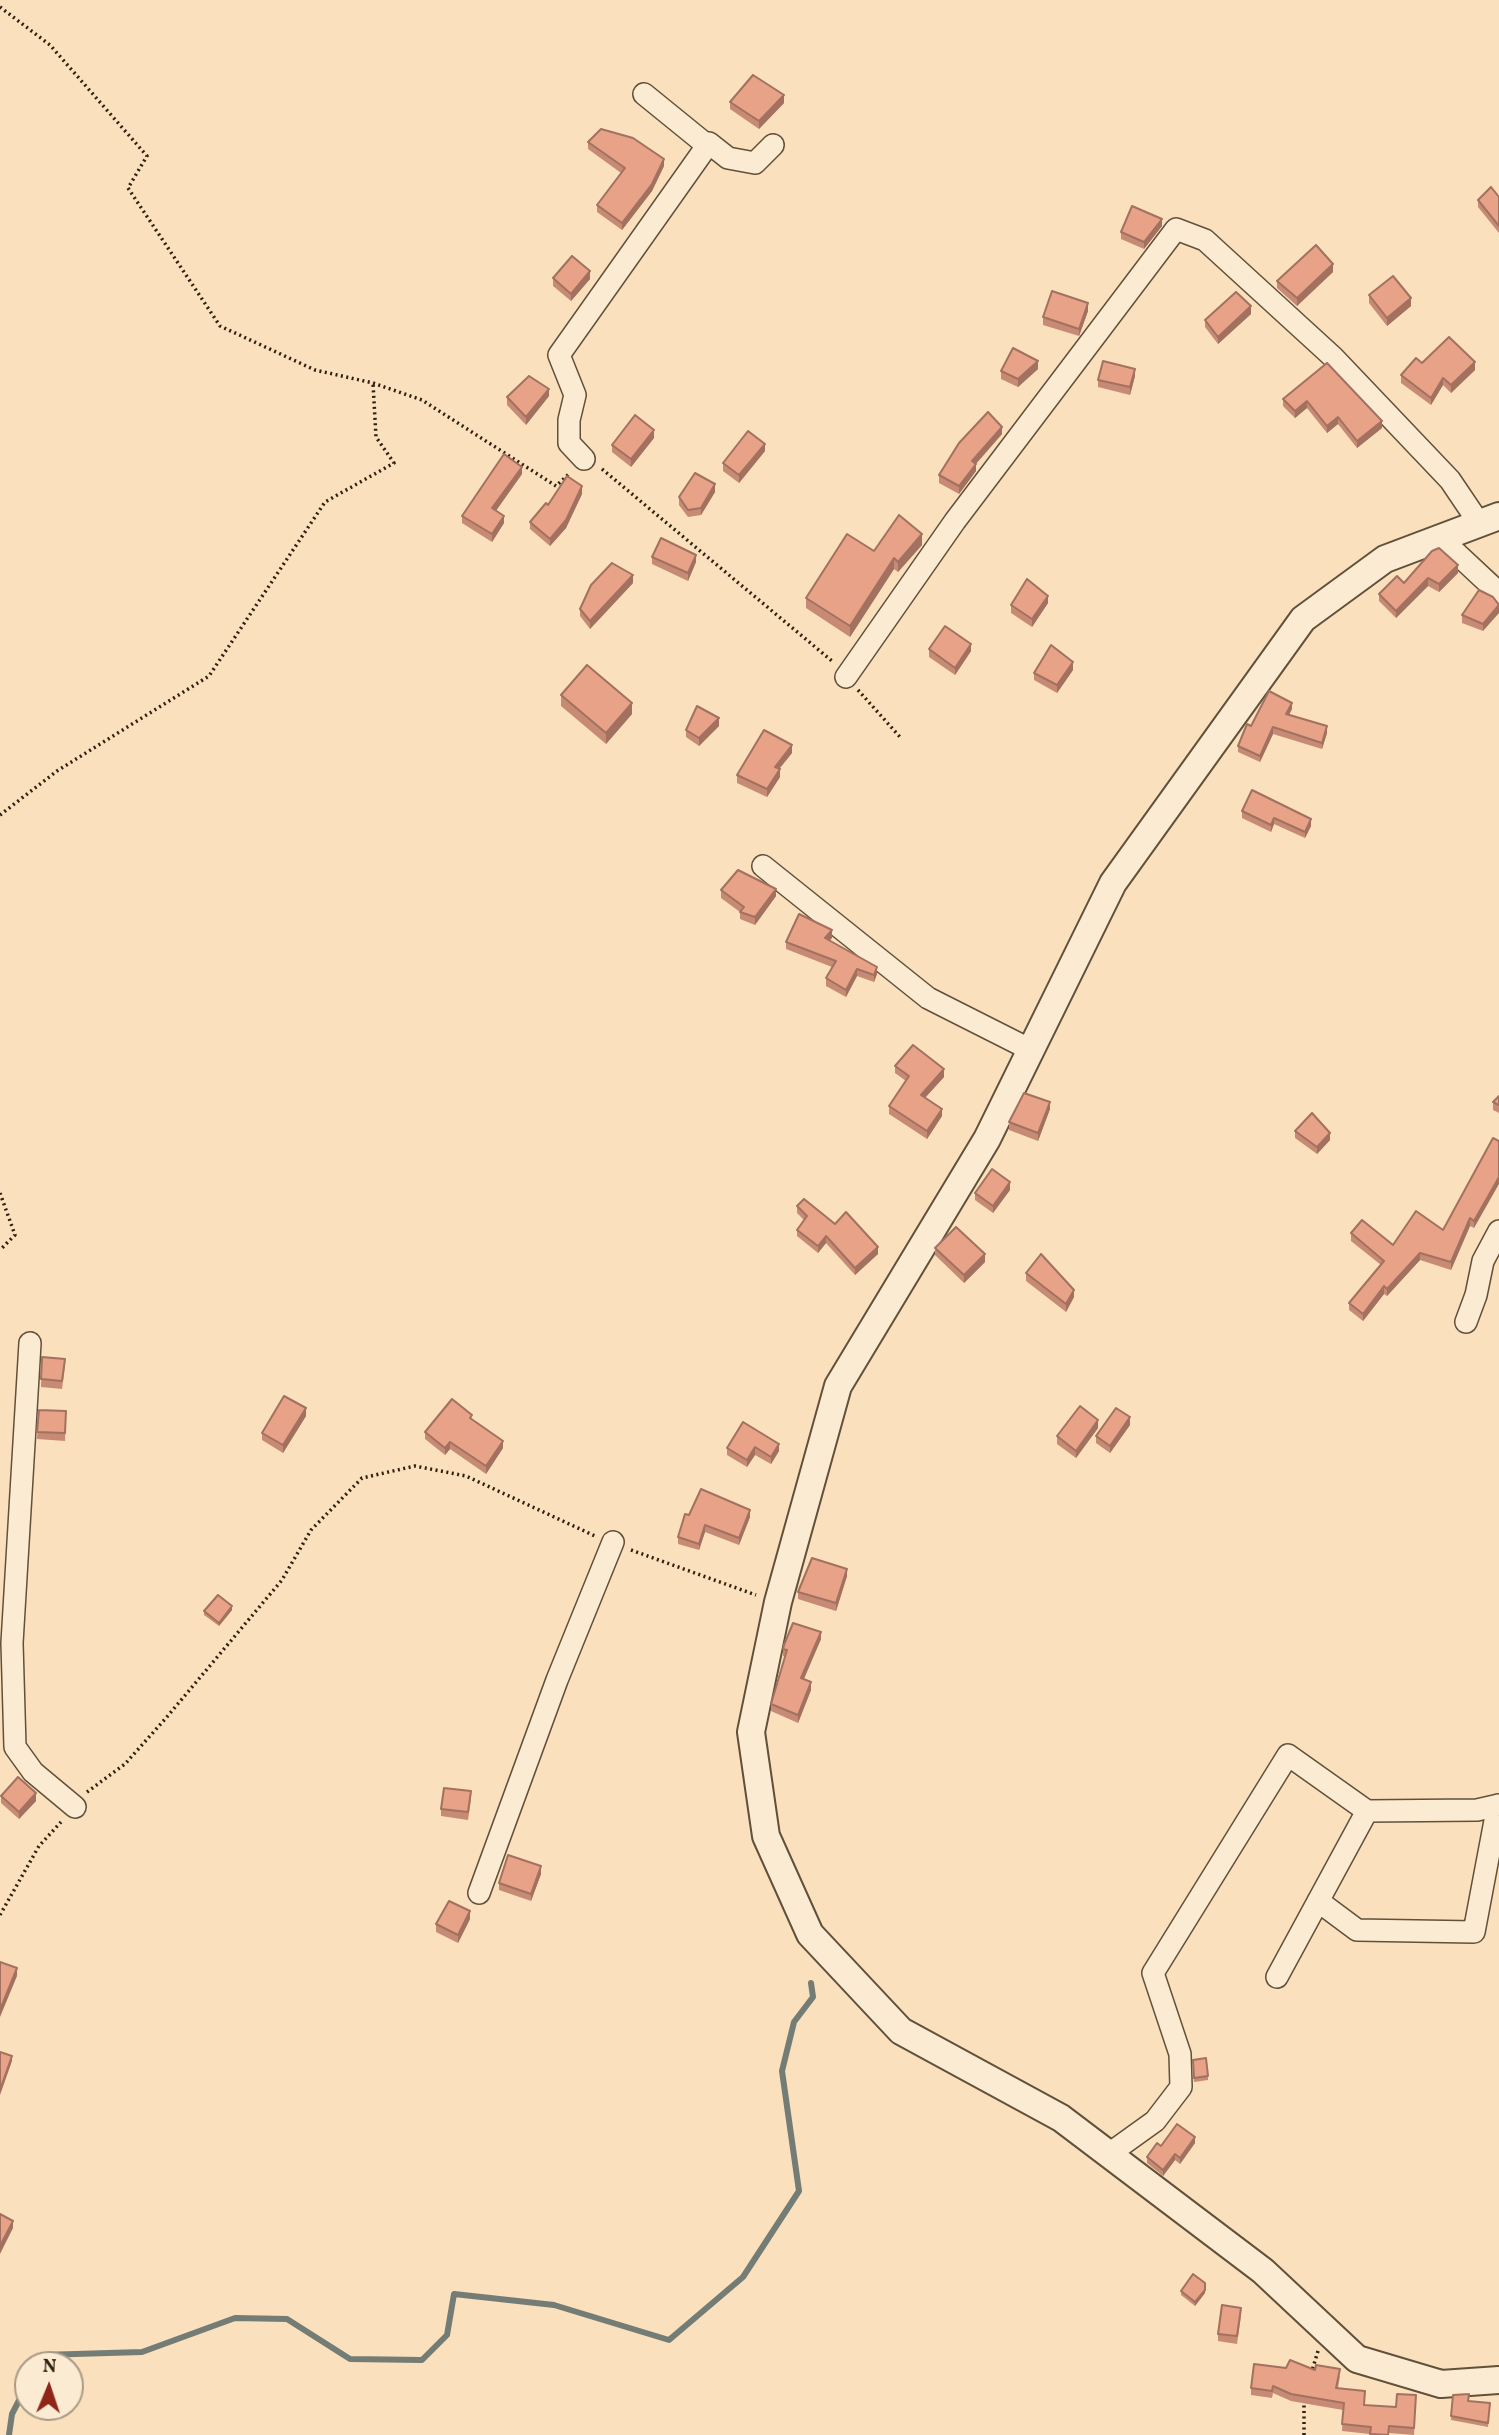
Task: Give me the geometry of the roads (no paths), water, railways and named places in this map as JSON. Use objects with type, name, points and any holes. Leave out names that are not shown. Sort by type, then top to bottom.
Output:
[{"type":"street","points":[[644,94],[708,146],[709,144],[728,158],[755,163],[773,145]]},
{"type":"street","points":[[584,459],[569,443],[569,420],[575,395],[559,355],[708,146]]},
{"type":"street","points":[[846,677],[955,521],[1176,229],[1205,240],[1333,357],[1489,519],[1385,559],[1303,619],[1113,883],[987,1139],[838,1385],[778,1602],[751,1732],[766,1836],[810,1934],[901,2031],[1061,2118],[1263,2271],[1357,2359],[1441,2384],[1499,2380]]},
{"type":"street","points":[[1440,538],[1499,593]]},
{"type":"street","points":[[763,866],[928,998],[1031,1050]]},
{"type":"street","points":[[1466,1322],[1476,1295],[1483,1261],[1499,1231]]},
{"type":"street","points":[[30,1343],[12,1643],[15,1747],[33,1772],[75,1807]]},
{"type":"street","points":[[479,1893],[557,1681],[613,1542]]},
{"type":"street","points":[[1108,2154],[1155,2121],[1181,2087],[1180,2054],[1153,1973],[1288,1755],[1367,1811],[1477,1810],[1499,1805],[1474,1932],[1357,1930],[1318,1900]]},
{"type":"street","points":[[1277,1977],[1367,1811]]},
{"type":"waterway","points":[[84,2354],[142,2352],[235,2318],[287,2319],[350,2359],[422,2360],[447,2335],[454,2294],[554,2305],[669,2340],[743,2277],[799,2191],[782,2071],[794,2022],[813,1997],[811,1983]]},
{"type":"waterway","points":[[9,2435],[14,2410]]}]
